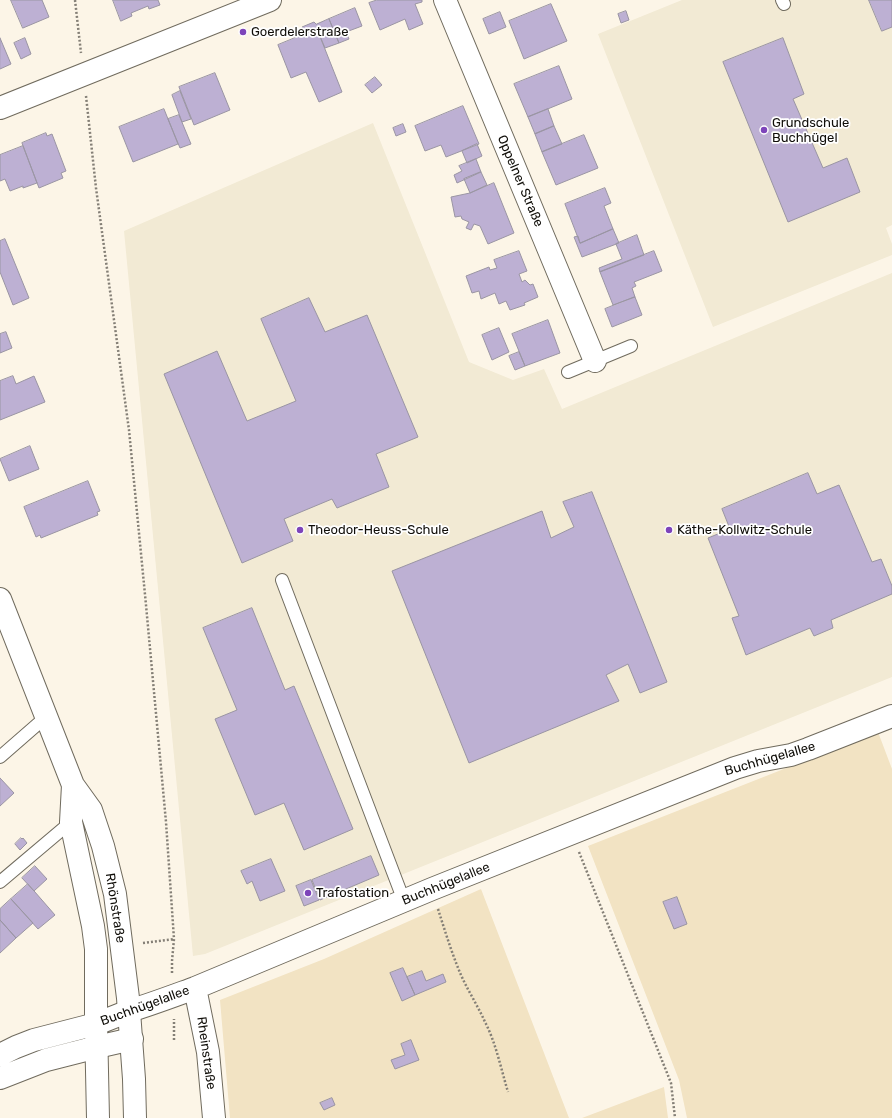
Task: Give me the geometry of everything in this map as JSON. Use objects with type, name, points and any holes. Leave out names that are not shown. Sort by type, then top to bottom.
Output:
[{"type":"street","points":[[0,108],[270,0]]},
{"type":"street","name":"Oppelner Straße","points":[[445,0],[595,361]]},
{"type":"street","name":"Rhönstraße","points":[[0,599],[6,631],[46,716],[73,785],[91,810],[103,846],[116,894],[130,1012],[135,1118]]},
{"type":"street","name":"Buchhügelallee","points":[[0,1055],[34,1040],[96,1024],[155,1004],[432,889],[735,768],[808,750],[892,716]]},
{"type":"street","name":"Rhönstraße","points":[[73,785],[71,822],[93,926],[96,949],[98,1118]]},
{"type":"street","name":"Rheinstraße","points":[[195,988],[208,1052],[214,1118]]},
{"type":"street","name":"Buchhügelallee","points":[[0,1078],[46,1060],[132,1039]]},
{"type":"lane","points":[[568,372],[631,346]]},
{"type":"lane","points":[[282,580],[404,901]]},
{"type":"lane","points":[[0,756],[46,716]]},
{"type":"lane","points":[[0,882],[71,822]]},
{"type":"path","points":[[75,0],[96,188],[129,430],[146,597],[166,822],[174,939],[172,961]]},
{"type":"path","points":[[571,833],[671,1083],[675,1118]]},
{"type":"path","points":[[432,889],[451,950],[461,975],[486,1022],[491,1035],[508,1092]]},
{"type":"path","points":[[141,944],[174,939]]},
{"type":"path","points":[[174,1040],[175,1021]]},
{"type":"shaded area","name":"Grundschule Buchhügel","points":[[682,0],[892,0],[892,225],[886,228],[892,244],[892,255],[713,327],[598,34]]},
{"type":"shaded area","points":[[373,123],[469,362],[513,380],[544,369],[562,409],[892,273],[892,677],[205,954],[193,956],[124,231]]},
{"type":"shaded area","points":[[878,732],[892,769],[892,1118],[687,1118],[679,1080],[588,846]]},
{"type":"shaded area","points":[[481,889],[569,1118],[230,1118],[220,1000],[324,959]]},
{"type":"shaded area","points":[[664,1087],[668,1118],[582,1118]]},
{"type":"building","points":[[11,0],[42,0],[49,17],[23,28]]},
{"type":"building","points":[[113,0],[158,0],[160,5],[149,9],[148,6],[131,13],[132,16],[121,21]]},
{"type":"building","points":[[377,0],[422,0],[422,2],[415,4],[423,24],[409,30],[405,19],[380,30],[369,3]]},
{"type":"building","points":[[869,0],[892,0],[892,27],[882,31]]},
{"type":"building","points":[[551,4],[567,41],[524,59],[509,21]]},
{"type":"building","points":[[355,8],[362,26],[346,32],[349,39],[339,43],[329,19]]},
{"type":"building","points":[[626,11],[629,20],[621,23],[618,14]]},
{"type":"building","points":[[500,12],[506,27],[489,34],[483,19]]},
{"type":"building","points":[[329,19],[339,43],[325,48],[317,29],[305,34],[302,27],[314,22],[316,24]]},
{"type":"building","points":[[317,29],[342,92],[319,102],[306,72],[291,78],[278,45]]},
{"type":"building","points":[[0,38],[11,64],[0,69]]},
{"type":"building","points":[[25,38],[31,54],[21,59],[14,43]]},
{"type":"building","points":[[783,38],[804,94],[793,99],[823,168],[847,158],[860,192],[788,222],[723,62]]},
{"type":"building","points":[[559,66],[572,99],[528,117],[514,84]]},
{"type":"building","points":[[215,73],[230,110],[194,125],[179,87]]},
{"type":"building","points":[[375,77],[382,85],[372,93],[365,85]]},
{"type":"building","points":[[180,91],[191,119],[182,122],[172,95]]},
{"type":"building","points":[[463,106],[479,144],[446,157],[441,145],[425,151],[415,126]]},
{"type":"building","points":[[164,109],[178,144],[133,162],[119,127]]},
{"type":"building","points":[[548,109],[554,126],[535,134],[528,117]]},
{"type":"building","points":[[179,115],[191,144],[180,148],[168,119]]},
{"type":"building","points":[[403,124],[406,132],[396,136],[393,128]]},
{"type":"building","points":[[554,126],[562,144],[542,152],[535,134]]},
{"type":"building","points":[[46,133],[47,136],[52,134],[66,171],[61,173],[63,178],[39,188],[22,143]]},
{"type":"building","points":[[584,135],[598,168],[556,185],[542,152]]},
{"type":"building","points":[[477,144],[482,156],[467,163],[462,151]]},
{"type":"building","points":[[23,146],[37,183],[10,191],[5,179],[0,181],[0,155]]},
{"type":"building","points":[[476,159],[481,172],[457,183],[454,175],[462,171],[459,166]]},
{"type":"building","points":[[481,172],[487,185],[470,193],[464,179]]},
{"type":"building","points":[[494,183],[514,233],[488,244],[480,226],[474,224],[471,230],[466,228],[469,222],[462,219],[461,216],[455,217],[451,197],[470,193]]},
{"type":"building","points":[[605,188],[611,203],[604,206],[613,229],[580,243],[565,204]]},
{"type":"building","points":[[613,229],[619,243],[582,257],[574,237],[578,236],[580,243]]},
{"type":"building","points":[[637,235],[644,255],[600,272],[599,268],[622,259],[616,244]]},
{"type":"building","points":[[5,239],[29,298],[13,305],[0,272],[0,241]]},
{"type":"building","points":[[519,251],[527,271],[519,274],[522,282],[525,280],[530,285],[533,284],[538,297],[524,303],[525,305],[510,310],[506,301],[499,304],[495,293],[481,299],[479,291],[472,293],[466,276],[489,267],[490,270],[497,268],[494,260]]},
{"type":"building","points":[[654,251],[662,271],[634,282],[636,286],[632,288],[635,297],[613,305],[600,272]]},
{"type":"building","points":[[635,297],[642,315],[612,327],[605,309]]},
{"type":"building","points":[[309,298],[325,332],[367,315],[418,437],[376,454],[389,487],[337,508],[332,499],[284,519],[293,541],[242,563],[164,374],[217,351],[247,421],[296,401],[261,319]]},
{"type":"building","points":[[548,320],[560,353],[525,366],[512,334]]},
{"type":"building","points":[[499,328],[509,352],[492,360],[482,335]]},
{"type":"building","points":[[6,332],[12,348],[0,353],[0,334]]},
{"type":"building","points":[[519,352],[525,366],[515,370],[509,356]]},
{"type":"building","points":[[13,376],[16,384],[34,376],[45,402],[0,420],[0,381]]},
{"type":"building","points":[[30,446],[39,469],[9,481],[0,459]]},
{"type":"building","points":[[808,473],[817,494],[839,485],[872,562],[881,559],[892,586],[892,594],[831,620],[833,628],[814,636],[810,628],[746,655],[732,618],[739,616],[708,538],[730,529],[722,509]]},
{"type":"building","points":[[88,481],[100,511],[97,512],[98,515],[41,538],[40,535],[36,537],[24,507]]},
{"type":"building","points":[[592,492],[667,682],[640,693],[628,664],[606,675],[619,701],[469,763],[392,571],[542,511],[551,538],[574,527],[563,502]]},
{"type":"building","points":[[252,608],[285,690],[294,686],[353,829],[304,850],[284,803],[255,815],[215,719],[237,710],[203,628]]},
{"type":"building","points":[[0,778],[14,793],[0,806]]},
{"type":"building","points":[[23,838],[27,843],[20,850],[15,844]]},
{"type":"building","points":[[371,856],[379,875],[320,900],[312,880]]},
{"type":"building","points":[[271,859],[285,891],[260,901],[252,881],[247,884],[241,871]]},
{"type":"building","points":[[35,866],[47,879],[34,891],[22,878]]},
{"type":"building","name":"Trafostation","points":[[311,880],[319,900],[304,906],[296,886]]},
{"type":"building","points":[[28,884],[55,915],[38,929],[11,899]]},
{"type":"building","points":[[677,897],[687,924],[674,929],[663,902]]},
{"type":"building","points":[[11,899],[33,923],[16,938],[0,920],[0,909]]},
{"type":"building","points":[[0,920],[16,938],[0,953]]},
{"type":"building","points":[[403,968],[415,995],[402,1001],[390,973]]},
{"type":"building","points":[[422,971],[426,981],[443,974],[446,982],[415,995],[407,977]]},
{"type":"building","points":[[411,1040],[419,1060],[395,1069],[391,1060],[405,1055],[401,1044]]},
{"type":"building","points":[[332,1098],[335,1105],[324,1110],[320,1103]]},
{"type":"place","name":"Goerdelerstraße","points":[[243,32]]},
{"type":"place","name":"Grundschule Buchhügel","points":[[764,130]]},
{"type":"place","name":"Theodor-Heuss-Schule","points":[[300,530]]},
{"type":"place","name":"Käthe-Kollwitz-Schule","points":[[669,530]]},
{"type":"place","name":"Trafostation","points":[[308,893]]}]
